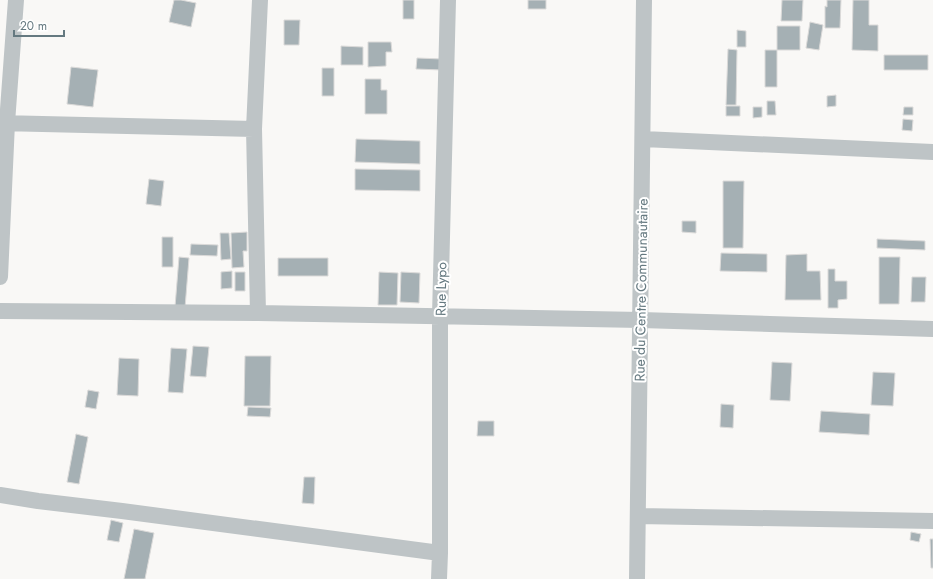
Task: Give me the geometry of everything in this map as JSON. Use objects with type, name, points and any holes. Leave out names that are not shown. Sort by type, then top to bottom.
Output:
[{"type":"street","points":[[0,277],[4,123],[16,0]]},
{"type":"street","points":[[258,313],[254,129],[260,0]]},
{"type":"street","name":"Rue Lypo","points":[[439,579],[440,316],[448,0]]},
{"type":"street","name":"Rue du Centre Communautaire","points":[[638,579],[644,0]]},
{"type":"street","points":[[4,123],[254,129]]},
{"type":"street","points":[[642,139],[933,152]]},
{"type":"street","points":[[0,311],[440,316],[641,320],[933,329]]},
{"type":"street","points":[[0,495],[440,553]]},
{"type":"street","points":[[638,516],[933,521]]},
{"type":"building","points":[[174,0],[196,3],[191,27],[169,22]]},
{"type":"building","points":[[403,0],[414,0],[414,19],[403,19]]},
{"type":"building","points":[[528,0],[546,0],[546,9],[528,9]]},
{"type":"building","points":[[782,0],[803,0],[802,21],[781,21]]},
{"type":"building","points":[[827,0],[841,0],[840,28],[825,28],[825,6],[827,7]]},
{"type":"building","points":[[853,0],[869,0],[869,25],[878,25],[878,51],[852,50]]},
{"type":"building","points":[[284,20],[300,20],[299,45],[284,45]]},
{"type":"building","points":[[810,22],[823,25],[819,50],[806,48]]},
{"type":"building","points":[[777,26],[800,26],[800,50],[777,50]]},
{"type":"building","points":[[737,30],[746,31],[746,47],[737,47]]},
{"type":"building","points":[[368,42],[391,42],[392,52],[386,52],[386,66],[368,67]]},
{"type":"building","points":[[341,46],[363,47],[363,65],[341,65]]},
{"type":"building","points":[[728,49],[737,50],[736,105],[726,105]]},
{"type":"building","points":[[765,50],[777,50],[777,87],[765,87]]},
{"type":"building","points":[[884,55],[928,55],[928,70],[884,70]]},
{"type":"building","points":[[417,58],[442,59],[442,70],[416,69]]},
{"type":"building","points":[[71,67],[98,70],[93,107],[67,104]]},
{"type":"building","points":[[322,68],[334,68],[334,96],[322,96]]},
{"type":"building","points":[[365,79],[381,79],[381,90],[387,90],[387,114],[365,114]]},
{"type":"building","points":[[836,95],[836,106],[827,107],[827,96]]},
{"type":"building","points":[[767,101],[775,101],[776,115],[767,115]]},
{"type":"building","points":[[726,106],[740,106],[740,116],[726,116]]},
{"type":"building","points":[[753,107],[762,107],[762,117],[753,118]]},
{"type":"building","points":[[904,107],[913,107],[913,115],[903,115]]},
{"type":"building","points":[[903,119],[913,120],[912,131],[902,130]]},
{"type":"building","points":[[356,139],[420,141],[420,164],[355,162]]},
{"type":"building","points":[[355,169],[420,170],[420,191],[355,190]]},
{"type":"building","points":[[149,179],[164,181],[161,206],[146,204]]},
{"type":"building","points":[[723,181],[744,181],[743,248],[723,248]]},
{"type":"building","points":[[682,221],[696,221],[696,233],[682,232]]},
{"type":"building","points":[[247,232],[247,251],[243,251],[244,267],[232,268],[231,233]]},
{"type":"building","points":[[220,233],[229,233],[231,259],[221,260]]},
{"type":"building","points":[[162,237],[173,237],[173,267],[162,267]]},
{"type":"building","points":[[877,239],[925,241],[925,250],[877,248]]},
{"type":"building","points":[[191,244],[218,245],[217,256],[190,255]]},
{"type":"building","points":[[721,253],[767,254],[767,272],[720,271]]},
{"type":"building","points":[[807,254],[807,271],[820,271],[821,300],[785,300],[786,255]]},
{"type":"building","points":[[179,257],[189,258],[185,308],[175,307]]},
{"type":"building","points":[[879,257],[900,257],[899,304],[879,304]]},
{"type":"building","points":[[278,258],[328,258],[328,276],[278,276]]},
{"type":"building","points":[[828,269],[835,269],[835,281],[847,281],[847,299],[838,300],[838,308],[828,308]]},
{"type":"building","points":[[232,271],[232,288],[221,289],[221,272]]},
{"type":"building","points":[[235,272],[245,272],[245,291],[235,291]]},
{"type":"building","points":[[379,272],[398,273],[397,305],[378,305]]},
{"type":"building","points":[[401,272],[420,273],[419,303],[400,302]]},
{"type":"building","points":[[912,277],[926,277],[925,302],[911,302]]},
{"type":"building","points":[[193,346],[209,347],[206,377],[190,376]]},
{"type":"building","points":[[171,348],[187,349],[183,393],[168,392]]},
{"type":"building","points":[[245,356],[271,356],[270,406],[244,406]]},
{"type":"building","points":[[119,358],[139,359],[138,396],[117,395]]},
{"type":"building","points":[[772,362],[792,363],[790,401],[770,400]]},
{"type":"building","points":[[873,372],[895,373],[893,406],[871,405]]},
{"type":"building","points":[[88,390],[99,392],[96,409],[85,407]]},
{"type":"building","points":[[721,404],[734,405],[733,428],[720,427]]},
{"type":"building","points":[[248,407],[271,408],[270,417],[247,416]]},
{"type":"building","points":[[821,411],[870,414],[869,435],[819,432]]},
{"type":"building","points":[[478,421],[494,421],[494,436],[477,436]]},
{"type":"building","points":[[76,434],[88,437],[79,484],[67,482]]},
{"type":"building","points":[[304,477],[315,477],[314,504],[302,503]]},
{"type":"building","points":[[111,520],[123,523],[119,542],[107,540]]},
{"type":"building","points":[[134,529],[154,533],[145,579],[124,579]]},
{"type":"building","points":[[911,532],[921,534],[919,542],[910,540]]},
{"type":"building","points":[[930,539],[933,539],[933,568],[931,568]]}]
